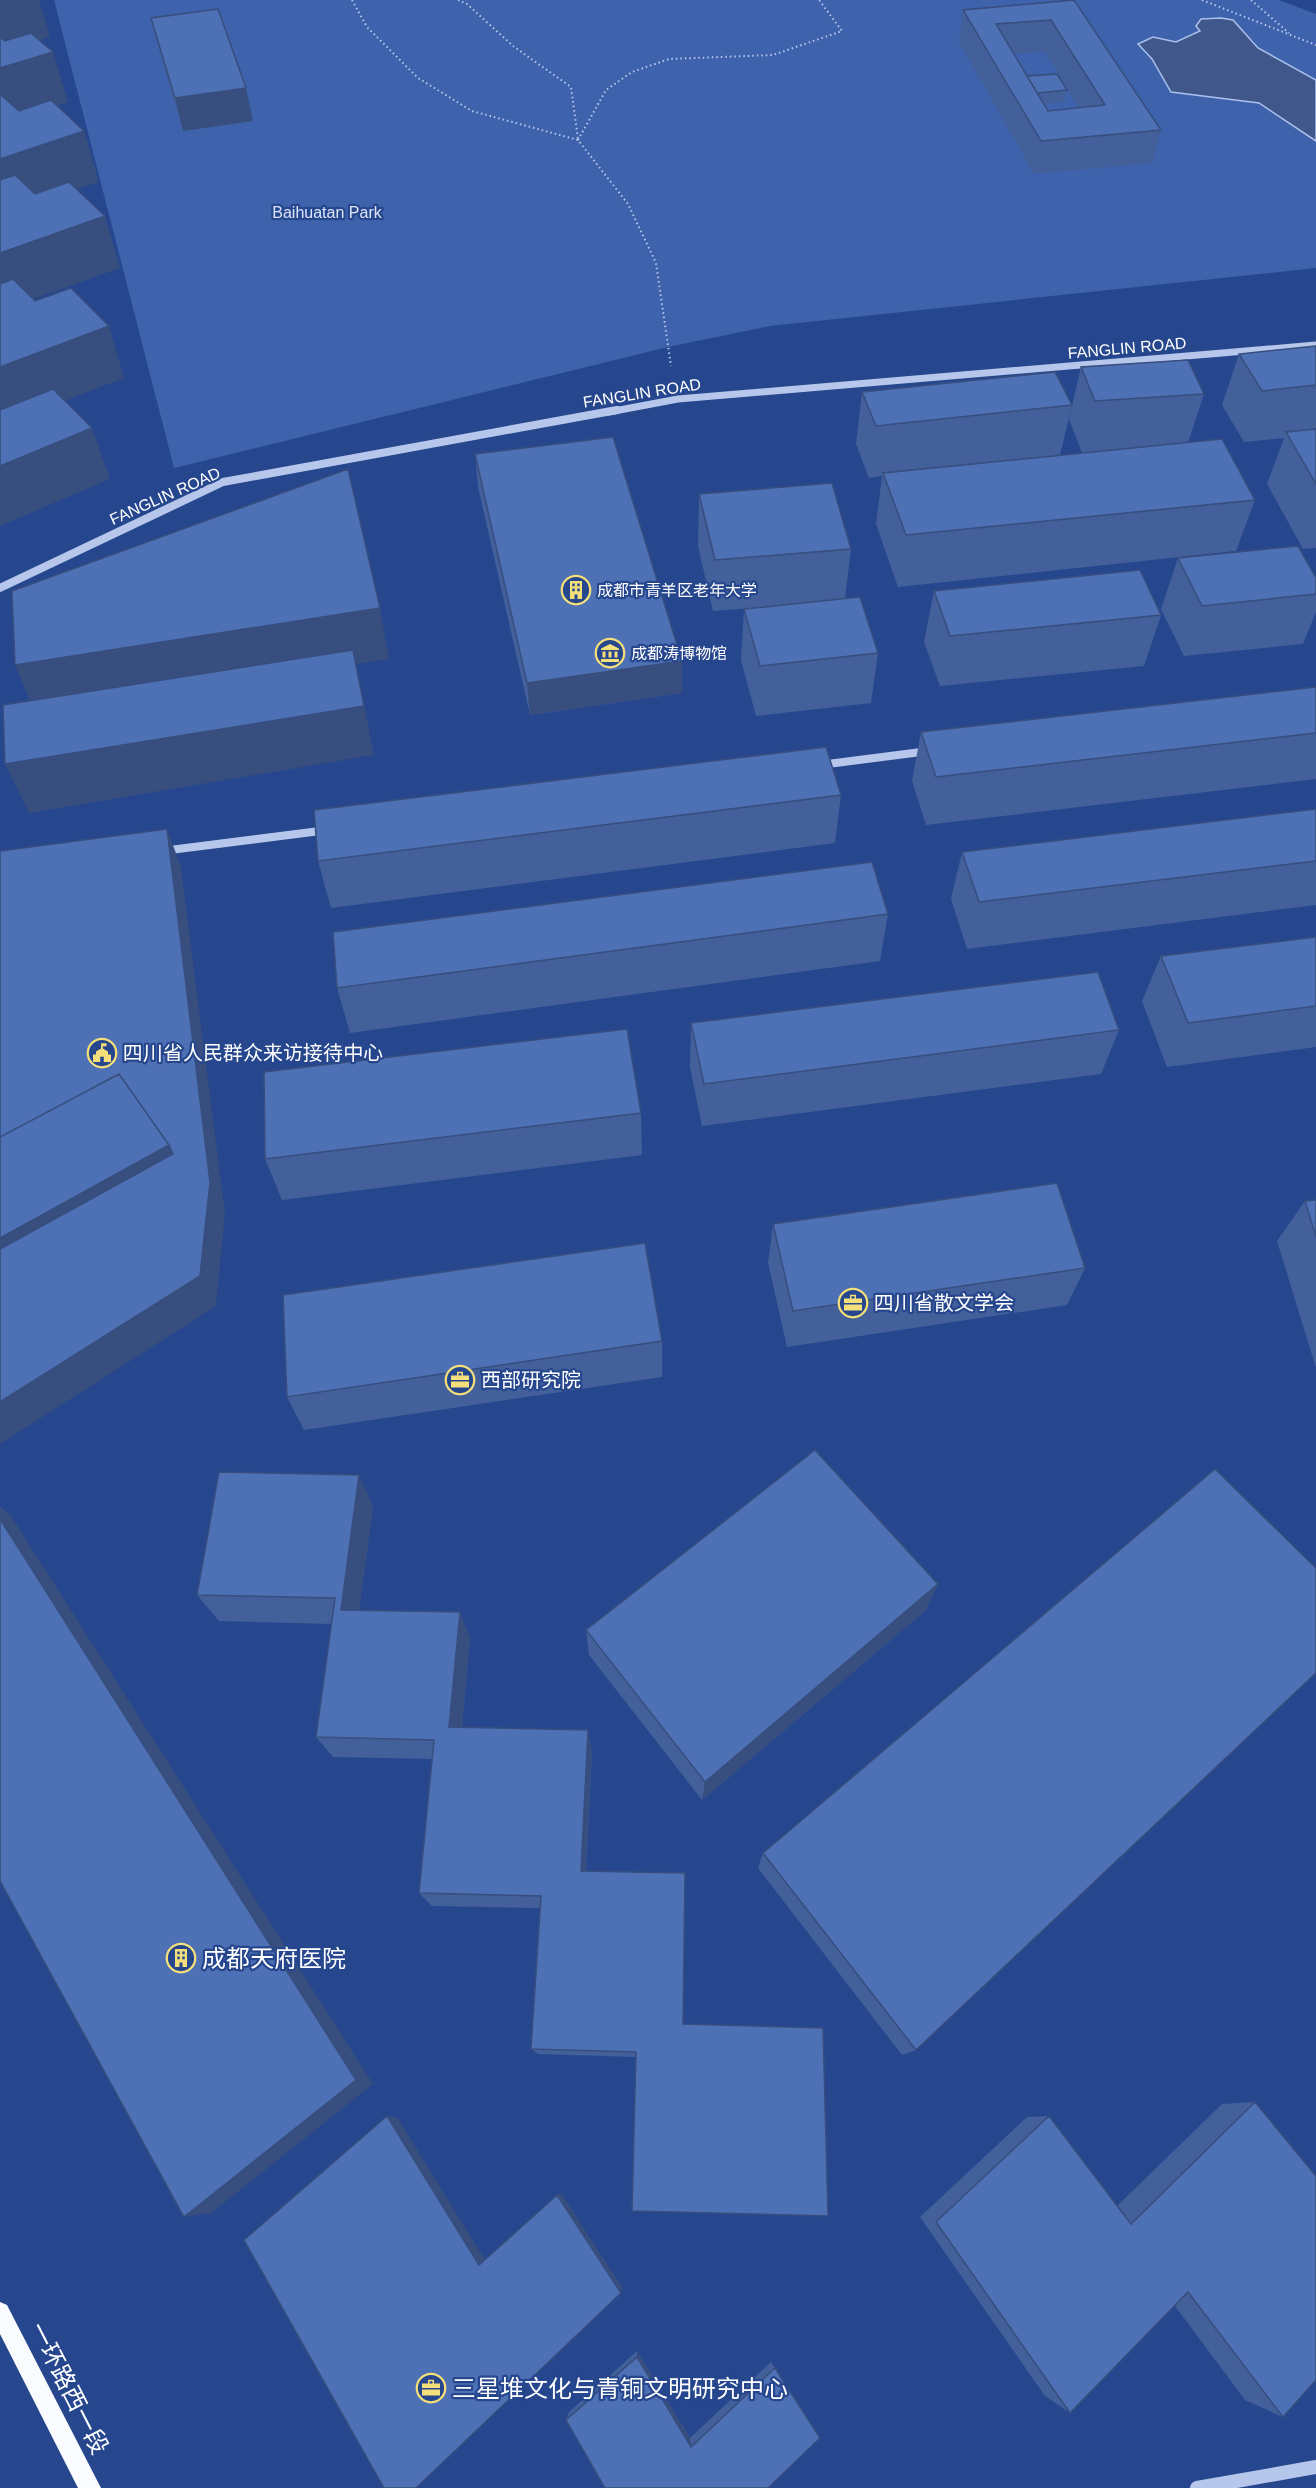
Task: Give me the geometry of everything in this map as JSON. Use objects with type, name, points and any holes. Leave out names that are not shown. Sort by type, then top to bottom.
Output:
[{"type":"main road","name":"一环路西一段","points":[[0,2312],[90,2488]]},
{"type":"street","name":"FANGLIN ROAD","points":[[0,588],[224,482],[678,399],[1316,345]]},
{"type":"street","points":[[806,767],[937,750]]},
{"type":"street","points":[[154,853],[344,828]]},
{"type":"street","points":[[1197,2488],[1316,2467]]},
{"type":"path","points":[[352,0],[367,27],[418,78],[472,111],[578,140]]},
{"type":"path","points":[[458,0],[467,4],[513,46],[571,87],[578,140],[628,204],[656,263],[678,399]]},
{"type":"path","points":[[578,140],[606,90],[632,72],[669,59],[773,55],[842,32],[819,0]]},
{"type":"path","points":[[1202,0],[1316,45]]},
{"type":"path","points":[[1251,0],[1292,35]]},
{"type":"green space","name":"Baihuatan Park","points":[[54,0],[1279,0],[1316,14],[1316,268],[770,326],[668,347],[174,468]]},
{"type":"shaded area","points":[[1201,19],[1233,20],[1258,48],[1316,80],[1316,141],[1259,103],[1171,92],[1152,59],[1138,44],[1153,37],[1176,42],[1200,31],[1196,26]]},
{"type":"building","points":[[1074,0],[1161,130],[1041,141],[963,10]],"holes":[[[1051,20],[1105,105],[1048,111],[996,24]]]},
{"type":"building","points":[[218,9],[246,88],[175,98],[151,18]]},
{"type":"building","points":[[31,33],[53,52],[0,68],[0,37],[5,41]]},
{"type":"building","points":[[1057,74],[1067,90],[1037,93],[1027,76]]},
{"type":"building","points":[[0,94],[19,111],[51,100],[84,131],[0,159]]},
{"type":"building","points":[[15,175],[35,194],[69,182],[105,216],[0,253],[0,180]]},
{"type":"building","points":[[13,279],[35,301],[71,288],[109,326],[0,367],[0,284]]},
{"type":"building","points":[[1316,346],[1316,385],[1262,391],[1239,354]]},
{"type":"building","points":[[1188,360],[1204,394],[1095,401],[1081,367]]},
{"type":"building","points":[[1055,372],[1072,405],[876,426],[862,392]]},
{"type":"building","points":[[53,389],[92,428],[0,466],[0,410]]},
{"type":"building","points":[[1316,429],[1316,484],[1286,432]]},
{"type":"building","name":"成都市青羊区老年大学","points":[[613,437],[682,661],[527,683],[475,454]]},
{"type":"building","points":[[1222,439],[1255,500],[906,535],[883,473]]},
{"type":"building","points":[[348,469],[380,608],[15,665],[12,591]]},
{"type":"building","points":[[832,483],[851,549],[715,560],[699,494]]},
{"type":"building","points":[[1298,546],[1316,578],[1316,594],[1202,606],[1178,558]]},
{"type":"building","points":[[1140,570],[1161,615],[950,636],[934,591]]},
{"type":"building","points":[[860,597],[878,653],[760,666],[744,609]]},
{"type":"building","points":[[353,650],[364,706],[5,764],[3,705]]},
{"type":"building","points":[[1316,687],[1316,733],[936,777],[921,732]]},
{"type":"building","points":[[826,747],[841,795],[318,861],[314,810]]},
{"type":"building","points":[[1316,809],[1316,861],[979,902],[962,852]]},
{"type":"building","name":"四川省人民群众来访接待中心","points":[[167,829],[210,1182],[200,1276],[0,1402],[0,1249],[173,1154],[119,1074],[0,1137],[0,851]]},
{"type":"building","points":[[872,862],[888,914],[337,988],[333,932]]},
{"type":"building","points":[[1316,937],[1316,1006],[1188,1023],[1161,956]]},
{"type":"building","points":[[1098,972],[1119,1030],[704,1084],[691,1023]]},
{"type":"building","points":[[627,1029],[641,1113],[265,1159],[264,1072]]},
{"type":"building","points":[[119,1074],[169,1145],[0,1238],[0,1137]]},
{"type":"building","points":[[1057,1183],[1085,1268],[793,1311],[773,1224]]},
{"type":"building","points":[[1316,1200],[1316,1237],[1305,1201]]},
{"type":"building","points":[[645,1243],[662,1341],[287,1397],[283,1295]]},
{"type":"building","points":[[815,1450],[938,1584],[705,1782],[586,1630]]},
{"type":"building","points":[[1215,1469],[1316,1568],[1316,1673],[916,2050],[763,1853]]},
{"type":"building","points":[[219,1472],[359,1475],[341,1610],[460,1612],[449,1727],[588,1730],[581,1871],[685,1873],[683,2024],[823,2028],[828,2216],[632,2211],[636,2052],[531,2049],[541,1896],[419,1893],[434,1740],[316,1737],[335,1598],[197,1595]]},
{"type":"building","name":"成都天府医院","points":[[0,1519],[356,2080],[184,2217],[0,1881]]},
{"type":"building","points":[[1255,2102],[1316,2176],[1316,2380],[1283,2417],[1188,2292],[1070,2413],[936,2222],[1049,2116],[1131,2224]]},
{"type":"building","name":"三星堆文化与青铜文明研究中心","points":[[387,2116],[479,2265],[557,2195],[621,2293],[416,2488],[384,2488],[244,2240]]},
{"type":"building","points":[[637,2357],[691,2447],[775,2368],[820,2438],[768,2488],[605,2488],[566,2420]]},
{"type":"place","name":"成都市青羊区老年大学","points":[[576,590]]},
{"type":"place","name":"成都涛博物馆","points":[[610,653]]},
{"type":"place","name":"四川省人民群众来访接待中心","points":[[102,1053]]},
{"type":"place","name":"四川省散文学会","points":[[853,1303]]},
{"type":"place","name":"西部研究院","points":[[460,1380]]},
{"type":"place","name":"成都天府医院","points":[[181,1958]]},
{"type":"place","name":"三星堆文化与青铜文明研究中心","points":[[431,2388]]}]
